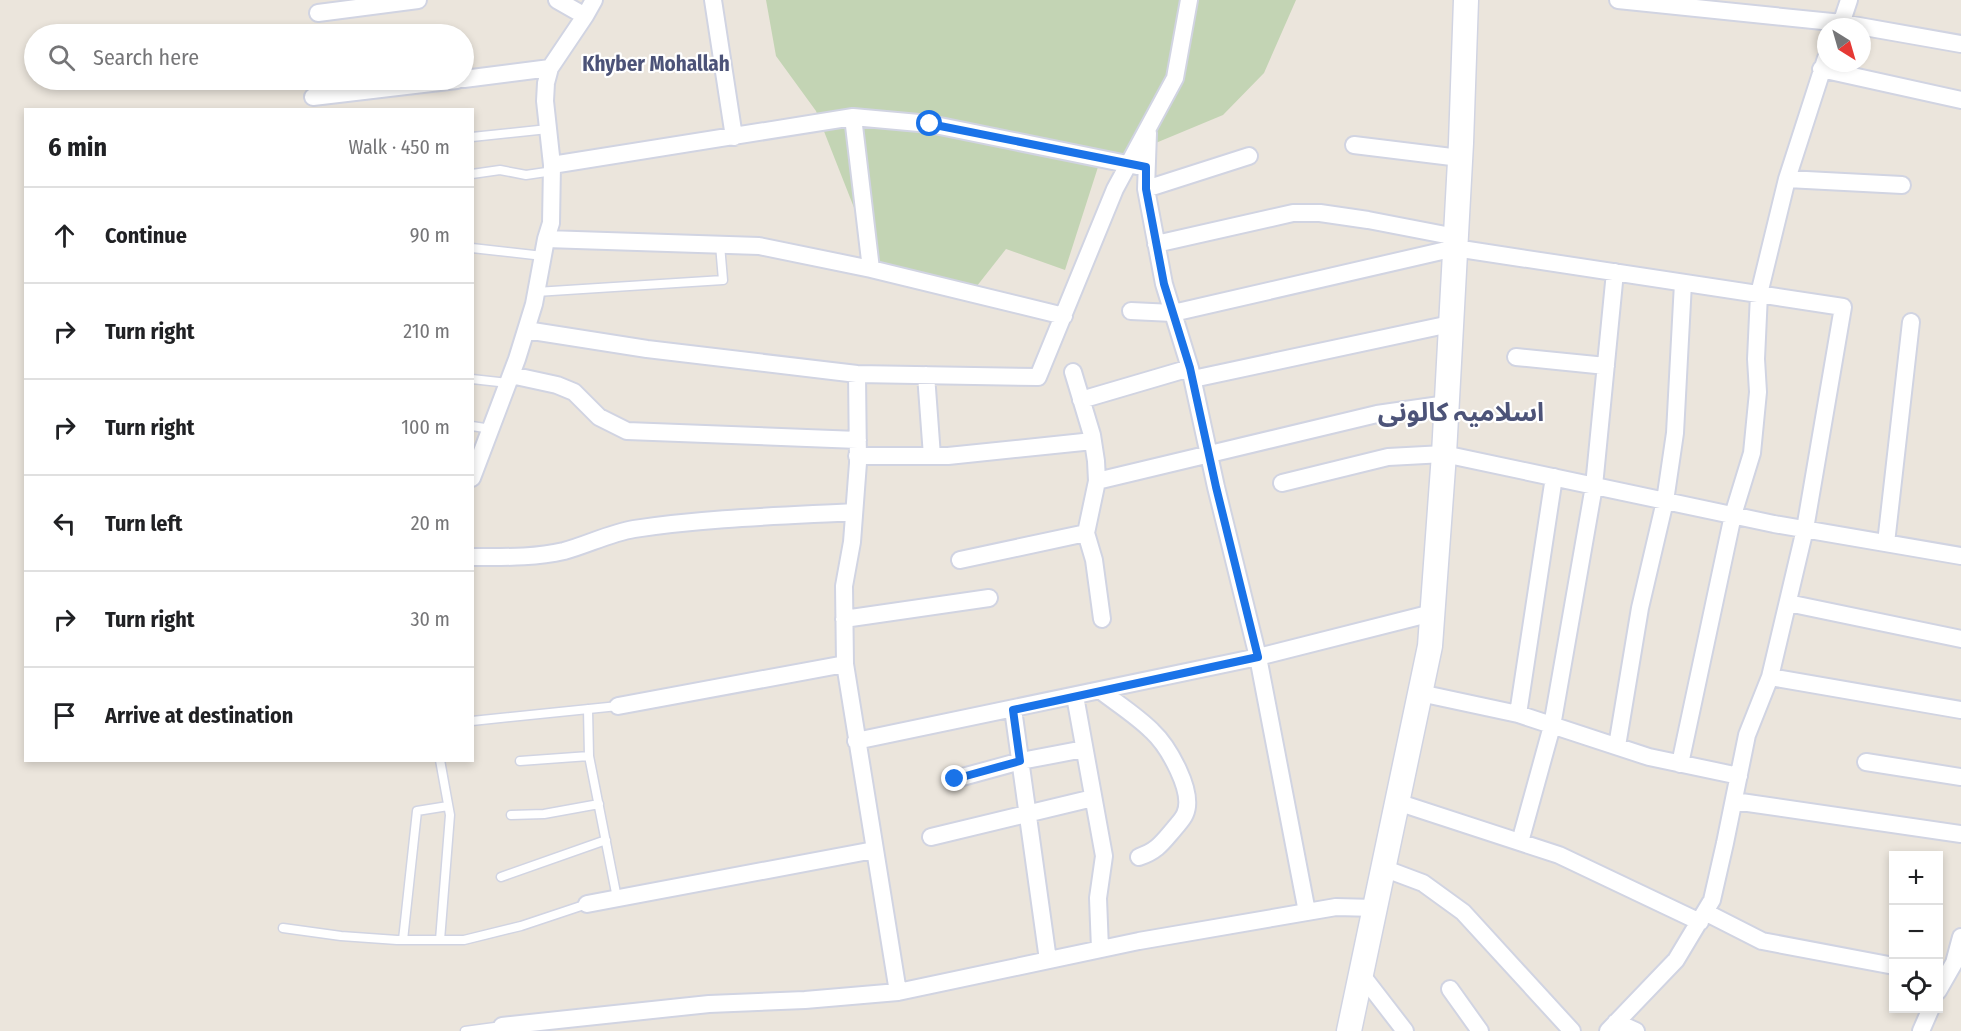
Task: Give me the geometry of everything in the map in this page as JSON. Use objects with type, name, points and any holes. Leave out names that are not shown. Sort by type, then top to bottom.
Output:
[{"type":"street","points":[[318,13],[418,0]]},
{"type":"street","points":[[557,0],[585,16]]},
{"type":"street","points":[[474,473],[526,330],[551,223],[552,168],[545,101],[546,83],[550,68],[594,0]]},
{"type":"street","points":[[713,0],[735,137]]},
{"type":"street","points":[[526,330],[647,349],[857,374],[1038,377],[1115,189],[1175,78],[1188,0]]},
{"type":"street","points":[[1349,1031],[1430,646],[1447,404],[1466,0]]},
{"type":"street","points":[[1618,0],[1817,22]]},
{"type":"street","points":[[1843,18],[1849,0]]},
{"type":"street","points":[[1871,30],[1961,44]]},
{"type":"street","points":[[474,78],[550,68]]},
{"type":"street","points":[[1680,764],[1733,515],[1752,453],[1758,392],[1755,359],[1759,294],[1787,179],[1821,72]]},
{"type":"street","points":[[1857,72],[1961,100]]},
{"type":"street","points":[[313,97],[372,90]]},
{"type":"street","points":[[853,117],[871,269]]},
{"type":"street","points":[[552,168],[853,117],[930,124],[1146,167]]},
{"type":"street","points":[[1148,129],[1146,189],[1164,284],[1191,374],[1258,657],[1307,912]]},
{"type":"street","points":[[1354,144],[1460,158]]},
{"type":"street","points":[[1146,189],[1249,156]]},
{"type":"street","points":[[1787,179],[1902,185]]},
{"type":"street","points":[[1156,244],[1293,213],[1320,213],[1368,220],[1456,242],[1615,272],[1843,306],[1805,529],[1770,677],[1747,735],[1712,900],[1676,960],[1612,1026]]},
{"type":"street","points":[[546,239],[759,246],[871,269],[1064,316]]},
{"type":"street","points":[[1131,311],[1173,313],[1456,242]]},
{"type":"street","points":[[1520,842],[1552,726],[1594,486],[1615,272]]},
{"type":"street","points":[[1617,746],[1640,608],[1665,501],[1675,433],[1683,283]]},
{"type":"street","points":[[1886,543],[1911,322]]},
{"type":"street","points":[[1081,400],[1191,374],[1450,324]]},
{"type":"street","points":[[1516,357],[1606,366]]},
{"type":"street","points":[[1073,372],[1093,441],[1097,481],[1086,533],[1094,560],[1102,620]]},
{"type":"street","points":[[857,374],[858,448],[852,542],[844,586],[845,664],[898,992]]},
{"type":"street","points":[[926,375],[932,456]]},
{"type":"street","points":[[509,379],[556,385],[574,392],[599,417],[627,431],[858,448],[932,456],[1093,441]]},
{"type":"street","points":[[1097,481],[1377,414],[1447,404]]},
{"type":"street","points":[[1282,483],[1388,457],[1444,454],[1733,515],[1961,556]]},
{"type":"street","points":[[1518,714],[1554,477]]},
{"type":"street","points":[[474,557],[546,555],[631,529],[712,520],[854,512]]},
{"type":"street","points":[[960,560],[1086,533]]},
{"type":"street","points":[[844,619],[989,598]]},
{"type":"street","points":[[1788,603],[1961,639]]},
{"type":"street","points":[[856,741],[1258,657],[1432,613]]},
{"type":"street","points":[[618,706],[845,664]]},
{"type":"street","points":[[1770,677],[1961,710]]},
{"type":"street","points":[[1101,691],[1152,730],[1170,754],[1184,786],[1187,801],[1186,813],[1154,852],[1139,857]]},
{"type":"street","points":[[1420,693],[1518,714],[1649,757],[1739,776]]},
{"type":"street","points":[[1075,696],[1104,856],[1098,898],[1100,949]]},
{"type":"street","points":[[1013,710],[1048,960]]},
{"type":"street","points":[[955,779],[1020,761],[1084,749]]},
{"type":"street","points":[[1866,762],[1961,777]]},
{"type":"street","points":[[931,837],[1093,798]]},
{"type":"street","points":[[1734,801],[1961,834]]},
{"type":"street","points":[[1397,802],[1559,855],[1762,941],[1889,965]]},
{"type":"street","points":[[587,904],[874,850]]},
{"type":"street","points":[[1383,868],[1423,883],[1463,912],[1572,1031]]},
{"type":"street","points":[[502,1026],[710,1004],[805,1000],[898,992],[1100,949],[1307,912],[1336,907],[1375,908]]},
{"type":"street","points":[[1943,978],[1954,963],[1960,945]]},
{"type":"street","points":[[1361,974],[1405,1031]]},
{"type":"street","points":[[1450,989],[1480,1031]]},
{"type":"street","points":[[1921,1031],[1929,1013]]},
{"type":"street","points":[[1612,1026],[1636,1031]]},
{"type":"lane","points":[[474,137],[548,129]]},
{"type":"lane","points":[[474,174],[500,170],[526,175],[552,168]]},
{"type":"lane","points":[[536,292],[723,280],[720,245]]},
{"type":"lane","points":[[474,248],[543,256]]},
{"type":"lane","points":[[474,379],[509,379]]},
{"type":"lane","points":[[474,426],[491,429]]},
{"type":"lane","points":[[474,721],[618,706]]},
{"type":"lane","points":[[588,709],[589,756],[617,898]]},
{"type":"lane","points":[[520,761],[589,756]]},
{"type":"lane","points":[[440,762],[450,815],[440,940]]},
{"type":"lane","points":[[511,815],[544,814],[599,804]]},
{"type":"lane","points":[[403,939],[417,811],[448,806]]},
{"type":"lane","points":[[501,878],[606,840]]},
{"type":"lane","points":[[283,928],[341,936],[464,940],[521,926],[587,904]]},
{"type":"lane","points":[[465,1031],[502,1026]]},
{"type":"green space","points":[[766,0],[1296,0],[1264,73],[1223,115],[1098,167],[1065,270],[1006,249],[973,291],[875,261],[816,111],[776,56]]},
{"type":"district","name":"Khyber Mohallah","points":[[656,64]]},
{"type":"district","name":"اسلامیہ کالونی","points":[[1461,412]]},
{"type":"route","points":[[930,124],[1146,167],[1146,189],[1164,284],[1190,368],[1216,487],[1258,657],[1013,710],[1020,761],[955,779]]}]
